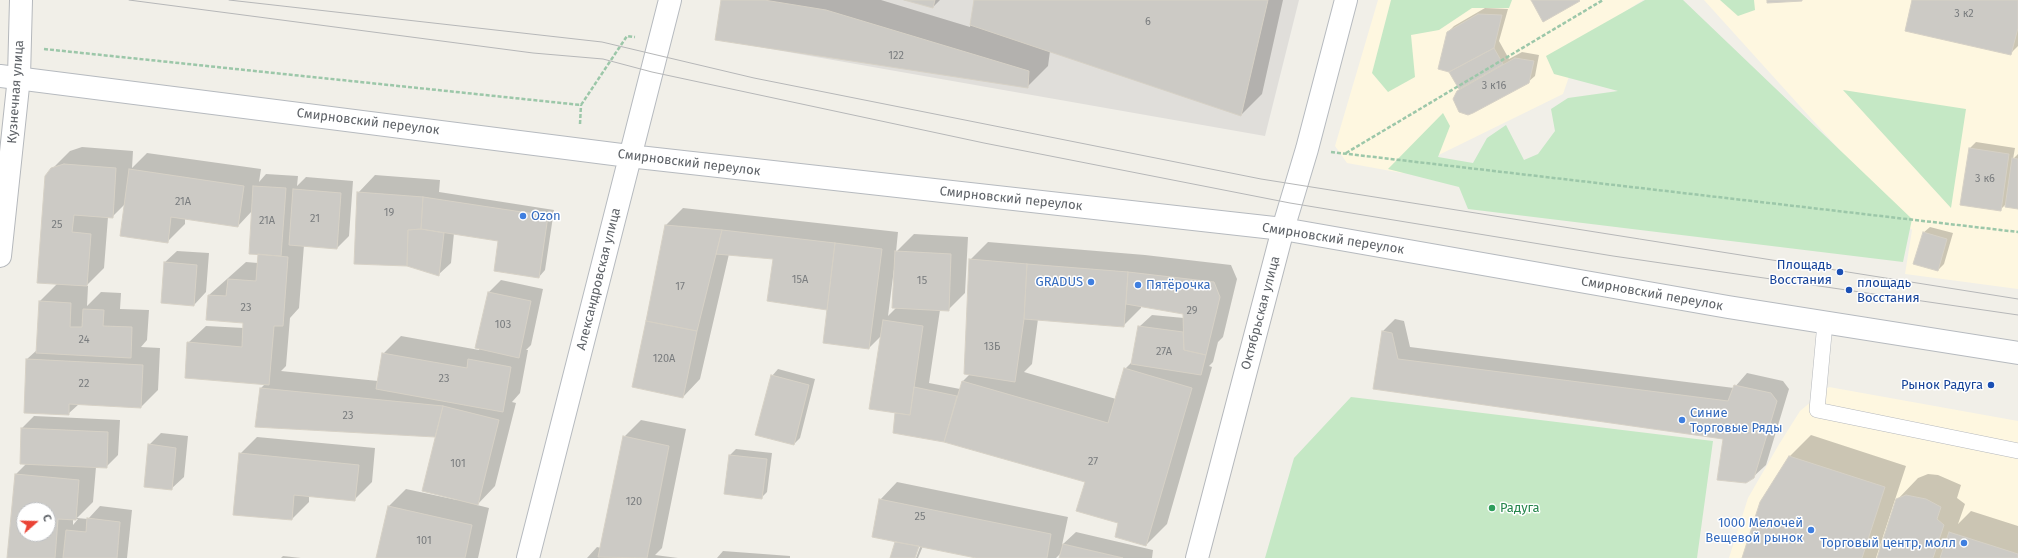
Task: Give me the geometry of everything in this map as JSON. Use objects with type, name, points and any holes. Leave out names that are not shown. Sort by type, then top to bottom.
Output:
[{"type":"main road","name":"Кузнечная улица","points":[[0,256],[10,77],[20,47],[21,0]]},
{"type":"main road","name":"Александровская улица","points":[[528,558],[629,156],[670,0]]},
{"type":"main road","name":"Октябрьская улица","points":[[1197,558],[1283,229],[1307,149],[1346,0]]},
{"type":"main road","name":"Смирновский переулок","points":[[10,77],[629,156],[1283,229],[1825,323],[2018,353]]},
{"type":"lane","points":[[1825,323],[1817,410],[2018,451]]},
{"type":"path","points":[[1345,153],[1602,0]]},
{"type":"path","points":[[20,47],[581,105],[627,36],[660,42]]},
{"type":"path","points":[[1307,149],[2018,232]]},
{"type":"shaded area","points":[[733,0],[1299,0],[1265,136],[725,41]]},
{"type":"shaded area","points":[[1378,0],[1643,0],[1582,39],[1563,94],[1402,173],[1347,163],[1335,146]]},
{"type":"shaded area","points":[[1704,0],[2018,0],[2018,289],[1905,274],[1912,230]]},
{"type":"shaded area","points":[[1829,387],[2018,421],[2018,558],[1729,558],[1748,498],[1778,446],[1800,411]]},
{"type":"green space","points":[[1391,0],[1512,0],[1509,8],[1472,8],[1439,30],[1411,35],[1415,77],[1388,92],[1372,73]]},
{"type":"green space","points":[[1645,0],[1683,0],[1912,219],[1903,262],[1468,209],[1459,187],[1388,169],[1443,113],[1450,126],[1438,157],[1473,163],[1487,138],[1506,125],[1524,160],[1538,154],[1555,131],[1551,109],[1568,98],[1618,91],[1554,74],[1546,56]]},
{"type":"green space","points":[[1720,0],[1754,0],[1755,10],[1738,16]]},
{"type":"green space","points":[[1843,90],[1966,109],[1951,208]]},
{"type":"green space","name":"Радуга","points":[[1351,397],[1713,441],[1697,558],[1265,558],[1294,458]]},
{"type":"building","points":[[721,0],[764,0],[826,10],[1029,71],[1028,88],[715,40]]},
{"type":"building","points":[[904,0],[935,0],[933,8]]},
{"type":"building","points":[[974,0],[1268,0],[1241,116],[970,25]]},
{"type":"building","points":[[1531,0],[1579,0],[1580,1],[1543,22]]},
{"type":"building","points":[[1767,0],[1802,0],[1802,1],[1767,3]]},
{"type":"building","points":[[1912,0],[2018,0],[2018,28],[2011,55],[1905,31]]},
{"type":"building","points":[[1478,14],[1502,15],[1494,48],[1449,72],[1438,69],[1447,32]]},
{"type":"building","points":[[1494,48],[1503,64],[1459,89],[1449,72]]},
{"type":"building","points":[[1515,58],[1534,61],[1529,83],[1473,113],[1468,115],[1459,112],[1453,99],[1457,91]]},
{"type":"building","points":[[1969,148],[2009,154],[2001,211],[1960,205]]},
{"type":"building","points":[[2012,158],[2018,159],[2018,209],[2005,207]]},
{"type":"building","points":[[64,164],[116,168],[113,218],[74,215],[72,232],[91,234],[87,286],[37,283],[45,176],[51,168]]},
{"type":"building","points":[[129,169],[244,186],[238,227],[171,217],[168,243],[120,236]]},
{"type":"building","points":[[253,186],[286,188],[281,256],[249,254]]},
{"type":"building","points":[[293,189],[341,193],[337,249],[289,245]]},
{"type":"building","points":[[357,192],[423,197],[421,229],[408,230],[407,266],[354,264]]},
{"type":"building","points":[[423,197],[548,216],[539,278],[494,271],[498,241],[421,229]]},
{"type":"building","points":[[665,225],[722,230],[697,331],[646,321]]},
{"type":"building","points":[[421,229],[444,233],[439,276],[407,266],[408,230]]},
{"type":"building","points":[[722,230],[835,243],[827,310],[767,301],[773,259],[716,254]]},
{"type":"building","points":[[1923,232],[1947,239],[1938,271],[1913,264]]},
{"type":"building","points":[[835,243],[882,249],[869,349],[823,343]]},
{"type":"building","points":[[895,251],[951,254],[949,311],[892,308]]},
{"type":"building","points":[[258,254],[288,257],[283,326],[274,326],[269,385],[185,378],[187,342],[242,347],[243,323],[206,320],[208,295],[226,296],[228,279],[256,281]]},
{"type":"building","points":[[969,259],[1027,264],[1024,319],[1015,382],[964,374]]},
{"type":"building","points":[[164,262],[197,265],[194,306],[161,303]]},
{"type":"building","points":[[1027,264],[1128,272],[1124,327],[1024,319]]},
{"type":"building","points":[[1128,272],[1214,282],[1220,297],[1206,355],[1184,350],[1183,314],[1126,304]]},
{"type":"building","points":[[488,292],[531,301],[519,358],[475,348]]},
{"type":"building","points":[[39,301],[71,303],[70,327],[82,327],[83,309],[104,310],[103,326],[132,327],[131,358],[36,353]]},
{"type":"building","points":[[883,320],[923,326],[910,415],[869,409]]},
{"type":"building","points":[[646,321],[697,331],[683,398],[632,387]]},
{"type":"building","points":[[1138,326],[1183,332],[1184,350],[1206,355],[1201,375],[1131,364]]},
{"type":"building","name":"Синие Торговые Ряды","points":[[1382,331],[1392,333],[1398,359],[1728,401],[1734,385],[1771,393],[1777,401],[1754,478],[1746,483],[1717,480],[1723,439],[1373,389]]},
{"type":"building","points":[[382,353],[467,368],[468,359],[511,367],[503,412],[376,389]]},
{"type":"building","points":[[26,359],[143,365],[141,408],[69,404],[69,415],[24,413]]},
{"type":"building","points":[[1124,368],[1192,388],[1146,546],[1115,537],[1118,523],[1076,511],[1085,482],[944,442],[962,381],[1108,423]]},
{"type":"building","points":[[771,375],[809,385],[794,445],[755,435]]},
{"type":"building","points":[[914,387],[957,396],[944,442],[893,433],[895,413],[910,415]]},
{"type":"building","points":[[260,388],[443,406],[435,437],[255,427]]},
{"type":"building","points":[[443,406],[499,420],[478,505],[422,491]]},
{"type":"building","points":[[21,428],[108,432],[107,468],[20,464]]},
{"type":"building","points":[[623,436],[669,446],[647,558],[598,557]]},
{"type":"building","points":[[148,444],[176,448],[172,490],[144,487]]},
{"type":"building","points":[[239,453],[359,465],[355,501],[294,495],[292,520],[233,515]]},
{"type":"building","points":[[729,455],[767,459],[762,499],[724,494]]},
{"type":"building","name":"1000 Мелочей Вещевой рынок","points":[[1789,456],[1885,487],[1862,558],[1742,558],[1760,502]]},
{"type":"building","points":[[15,474],[79,480],[76,520],[58,519],[55,558],[7,558]]},
{"type":"building","points":[[1906,495],[1926,499],[1941,507],[1937,519],[1944,525],[1933,558],[1877,558],[1896,499]]},
{"type":"building","points":[[879,499],[1051,534],[1047,558],[976,558],[872,537]]},
{"type":"building","points":[[388,506],[472,525],[465,558],[376,558]]},
{"type":"building","points":[[87,518],[120,522],[117,558],[63,558],[66,530],[86,532]]},
{"type":"building","name":"Торговый центр, молл","points":[[1949,532],[2018,554],[2018,558],[1940,558]]},
{"type":"building","points":[[895,542],[919,546],[915,558],[890,558]]},
{"type":"building","points":[[1063,544],[1123,558],[1059,558]]},
{"type":"tram line","points":[[129,0],[533,53],[603,59],[652,72],[984,143],[1290,203],[1613,256],[2018,315]]},
{"type":"tram line","points":[[229,0],[602,42],[754,78],[1261,179],[2018,299]]},
{"type":"place","name":"Ozon","points":[[523,216]]},
{"type":"place","name":"Площадь Восстания","points":[[1840,272]]},
{"type":"place","name":"GRADUS","points":[[1091,282]]},
{"type":"place","name":"Пятёрочка","points":[[1138,285]]},
{"type":"place","name":"площадь Восстания","points":[[1849,290]]},
{"type":"place","name":"Рынок Радуга","points":[[1991,385]]},
{"type":"place","name":"Синие Торговые Ряды","points":[[1682,420]]},
{"type":"place","name":"Радуга","points":[[1492,508]]},
{"type":"place","name":"1000 Мелочей Вещевой рынок","points":[[1811,530]]},
{"type":"place","name":"Торговый центр, молл","points":[[1964,543]]}]
